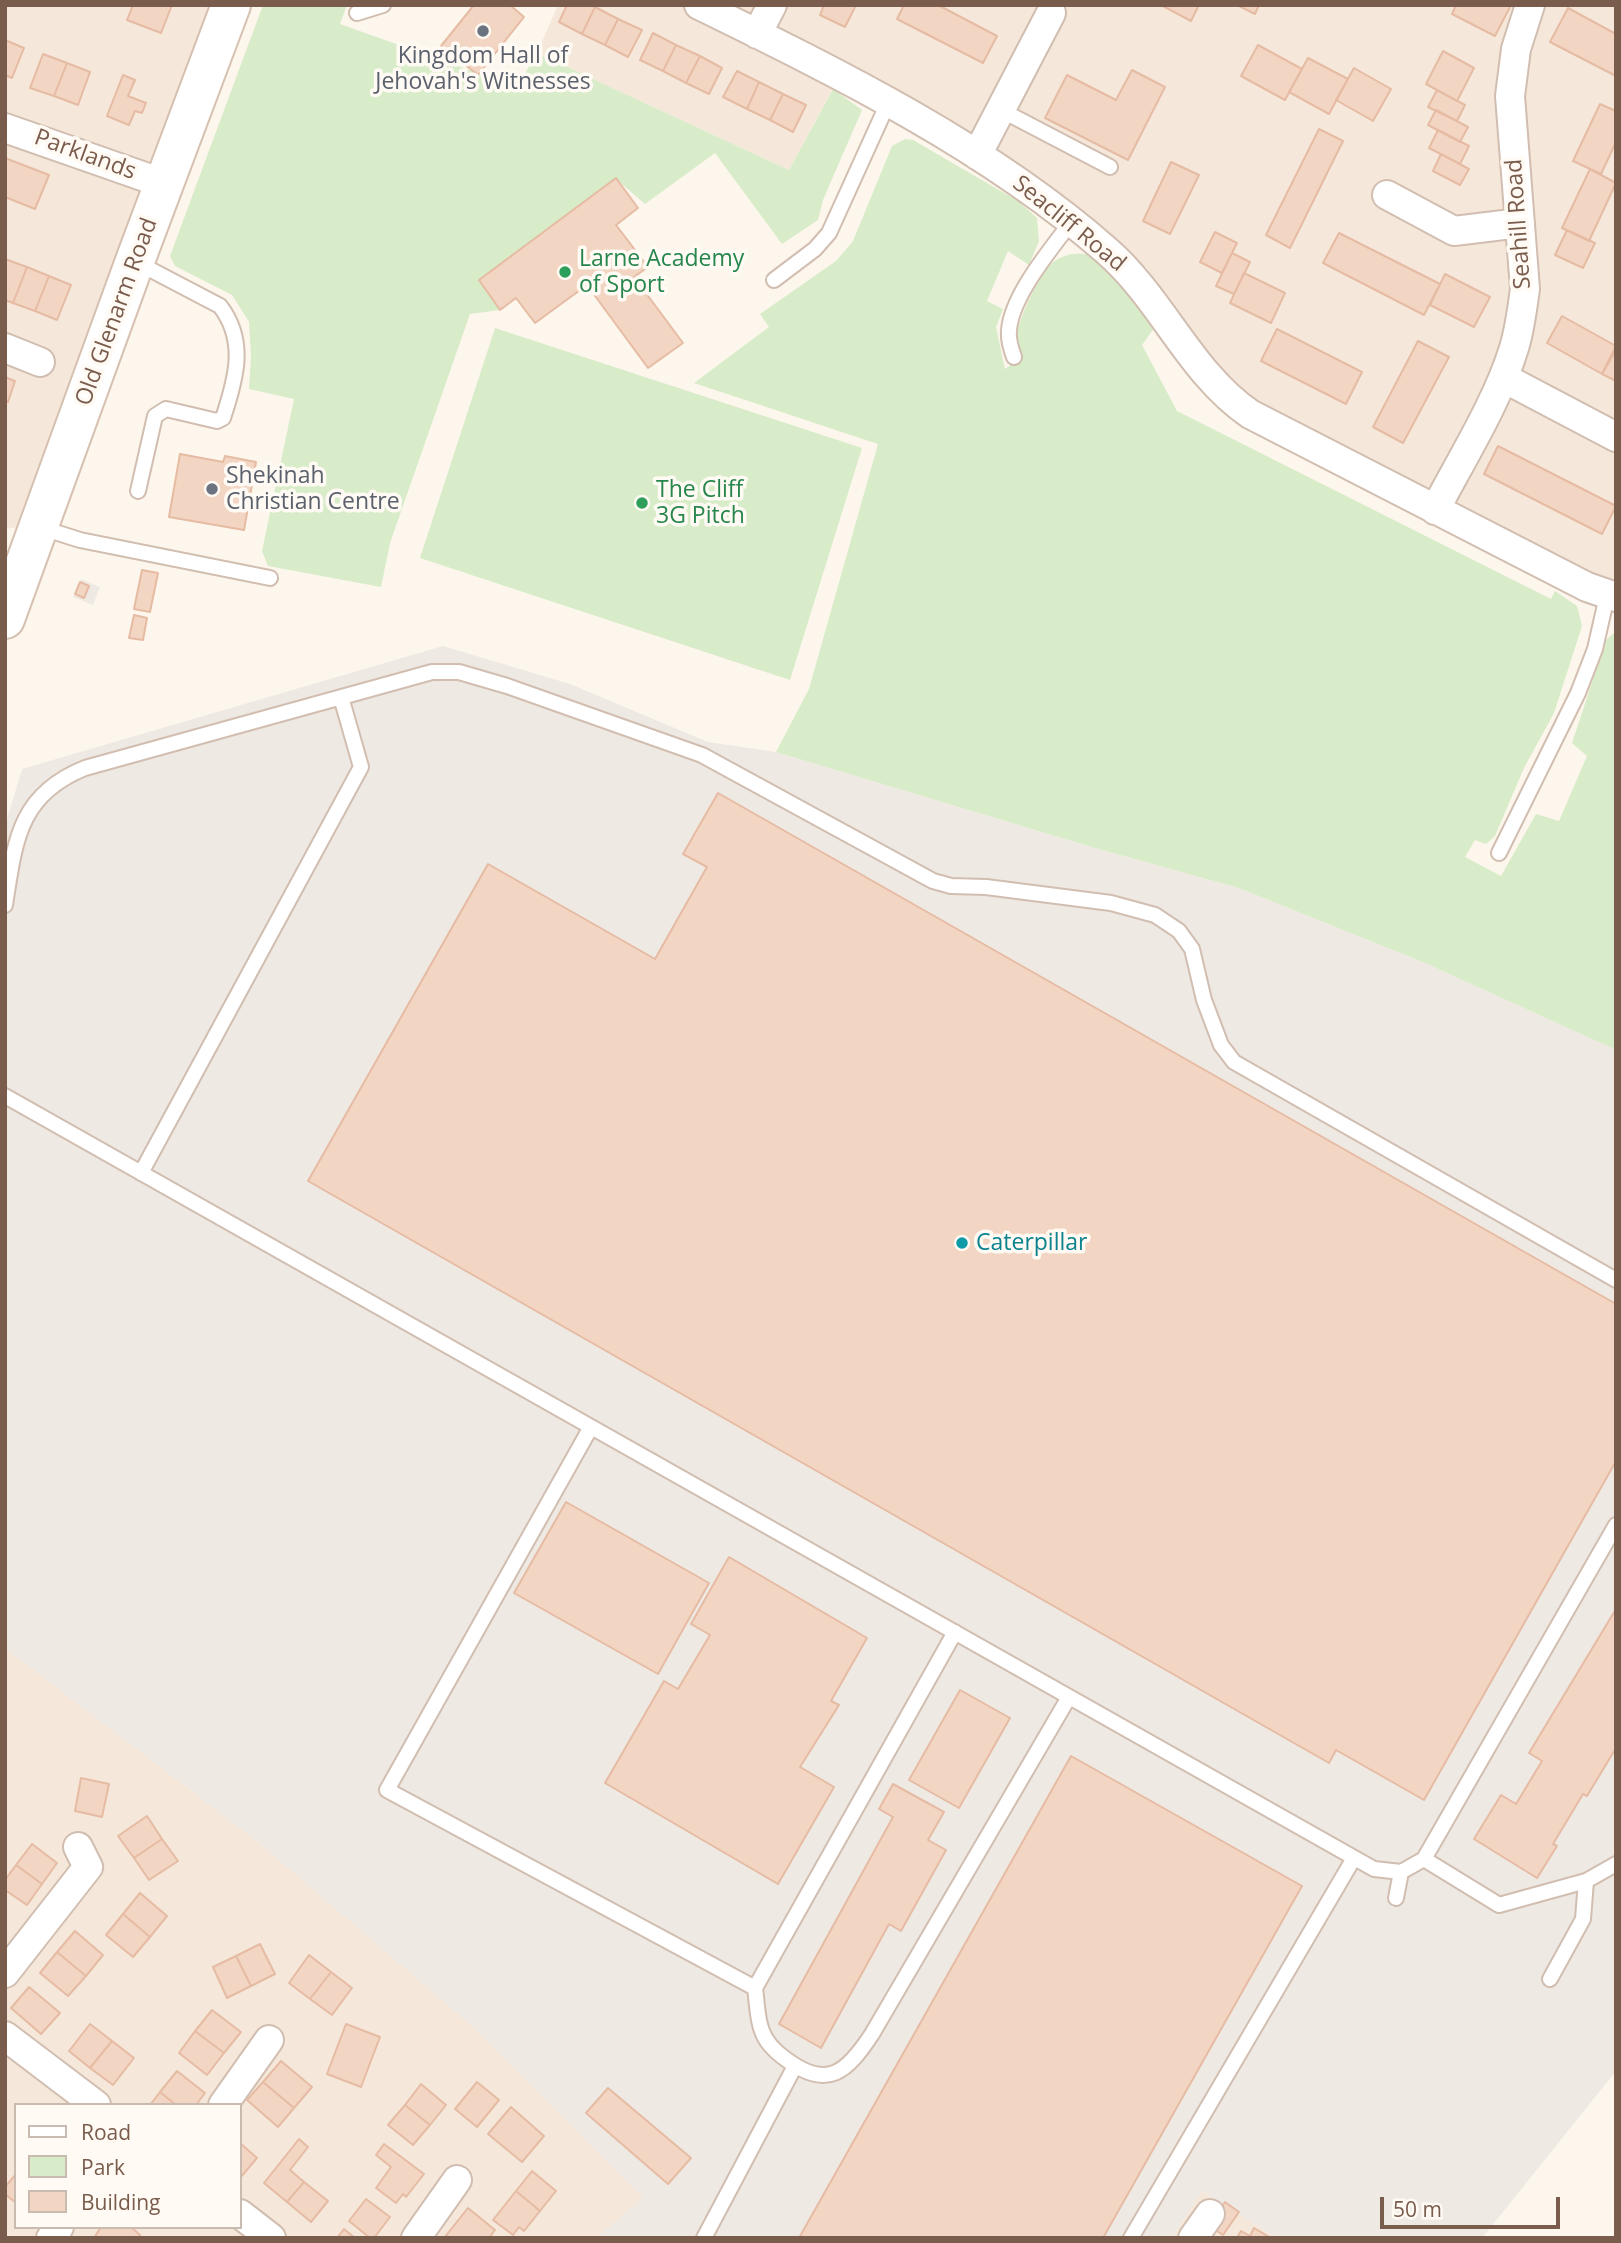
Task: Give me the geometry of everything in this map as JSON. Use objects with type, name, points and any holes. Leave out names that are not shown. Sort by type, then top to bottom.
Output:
[{"type":"street","name":"Old Glenarm Road","points":[[5,619],[135,261],[232,5]]},
{"type":"street","name":"Seacliff Road","points":[[699,5],[845,78],[977,155],[1072,221],[1136,279],[1213,381],[1239,406],[1435,510],[1611,596]]},
{"type":"street","points":[[757,34],[772,5]]},
{"type":"street","name":"Seahill Road","points":[[1435,510],[1503,378],[1515,347],[1525,289],[1510,96],[1516,49],[1530,5]]},
{"type":"street","points":[[977,155],[1051,13]]},
{"type":"street","name":"Parklands","points":[[5,128],[165,184]]},
{"type":"street","points":[[1387,195],[1454,231],[1520,223]]},
{"type":"street","points":[[5,348],[40,362]]},
{"type":"street","points":[[1503,378],[1616,437]]},
{"type":"street","points":[[5,1973],[88,1867],[78,1847]]},
{"type":"street","points":[[5,2036],[93,2103]]},
{"type":"street","points":[[224,2103],[269,2040]]},
{"type":"street","points":[[416,2238],[457,2180]]},
{"type":"street","points":[[1194,2238],[1210,2214]]},
{"type":"street","points":[[242,2216],[271,2238]]},
{"type":"lane","points":[[357,13],[383,5]]},
{"type":"lane","points":[[774,280],[815,249],[829,233],[888,103]]},
{"type":"lane","points":[[1001,110],[1110,167]]},
{"type":"lane","points":[[1014,357],[1009,331],[1014,310],[1038,266],[1072,221]]},
{"type":"lane","points":[[135,261],[220,306],[230,318],[236,333],[237,351],[234,385],[223,418],[217,421],[166,409],[155,416],[138,491]]},
{"type":"lane","points":[[38,527],[80,540],[270,578]]},
{"type":"lane","points":[[1499,853],[1578,693],[1611,596]]},
{"type":"lane","points":[[5,905],[13,859],[26,816],[41,794],[59,780],[85,768],[432,672],[459,672],[507,686],[702,755],[933,881],[951,886],[986,887],[1111,903],[1155,915],[1179,931],[1192,949],[1204,1000],[1221,1045],[1234,1062],[1616,1280]]},
{"type":"lane","points":[[141,1173],[361,766],[341,697]]},
{"type":"lane","points":[[5,1096],[1374,1869],[1401,1872],[1424,1859],[1616,1525]]},
{"type":"lane","points":[[591,1427],[387,1790],[755,1988]]},
{"type":"lane","points":[[955,1632],[755,1988],[762,2032],[776,2052],[795,2066],[812,2075],[828,2076],[847,2065],[862,2050],[1069,1697]]},
{"type":"lane","points":[[1131,2238],[1354,1858]]},
{"type":"lane","points":[[1424,1859],[1499,1905],[1586,1881],[1616,1864]]},
{"type":"lane","points":[[1396,1898],[1401,1872]]},
{"type":"lane","points":[[1550,1979],[1583,1919],[1586,1881]]},
{"type":"lane","points":[[704,2238],[795,2066]]},
{"type":"shaded area","points":[[5,5],[231,5],[38,527],[5,528]]},
{"type":"shaded area","points":[[558,5],[1616,5],[1616,585],[1603,584],[1236,395],[1146,267],[1069,206],[845,66],[789,170],[537,53]]},
{"type":"shaded area","points":[[81,579],[100,587],[93,605],[73,597]]},
{"type":"shaded area","name":"Caterpillar","points":[[443,646],[570,684],[708,742],[776,752],[1095,848],[1239,888],[1425,963],[1616,1050],[1616,2071],[1482,2238],[1277,2238],[1202,2191],[1172,2238],[596,2238],[643,2198],[472,2026],[258,1842],[5,1648],[5,826],[22,769]]},
{"type":"shaded area","points":[[5,1648],[258,1842],[472,2026],[643,2198],[596,2238],[5,2238]]},
{"type":"shaded area","points":[[1202,2191],[1277,2238],[1172,2238]]},
{"type":"green space","points":[[263,5],[347,5],[340,24],[517,87],[537,53],[789,170],[833,89],[862,110],[823,200],[818,220],[782,244],[715,153],[645,204],[616,179],[479,280],[500,310],[470,314],[390,543],[381,587],[268,566],[262,551],[294,399],[249,389],[249,322],[232,295],[175,266],[170,256]]},
{"type":"green space","points":[[905,139],[913,140],[1018,201],[1037,218],[1039,241],[1029,265],[1008,251],[987,301],[1003,309],[996,327],[1005,369],[1022,357],[1017,342],[1019,325],[1028,301],[1046,270],[1067,255],[1086,254],[1098,257],[1127,282],[1157,324],[1142,345],[1177,411],[1551,599],[1555,591],[1577,606],[1582,626],[1554,713],[1524,768],[1495,836],[1486,844],[1475,840],[1465,857],[1501,876],[1536,814],[1559,821],[1587,756],[1572,743],[1606,640],[1616,631],[1616,1050],[1425,963],[1239,888],[1095,848],[776,752],[809,689],[878,444],[694,383],[769,327],[760,314],[836,261],[853,241],[892,146]]},
{"type":"green space","name":"The Cliff 3G Pitch","points":[[495,328],[862,448],[790,680],[420,558]]},
{"type":"building","points":[[133,5],[172,5],[161,33],[127,20]]},
{"type":"building","name":"Kingdom Hall of Jehovah's Witnesses","points":[[474,5],[510,5],[524,17],[478,75],[441,46]]},
{"type":"building","points":[[567,5],[595,7],[582,34],[559,22]]},
{"type":"building","points":[[824,5],[856,5],[845,27],[820,15]]},
{"type":"building","points":[[904,5],[938,5],[997,36],[983,63],[897,19]]},
{"type":"building","points":[[1161,5],[1199,5],[1191,21]]},
{"type":"building","points":[[1237,5],[1259,5],[1255,14]]},
{"type":"building","points":[[1456,5],[1511,5],[1495,36],[1452,14]]},
{"type":"building","points":[[595,7],[618,19],[605,45],[582,34]]},
{"type":"building","points":[[1568,8],[1616,34],[1616,76],[1550,42]]},
{"type":"building","points":[[618,19],[642,30],[628,57],[605,45]]},
{"type":"building","points":[[653,33],[676,45],[663,71],[640,60]]},
{"type":"building","points":[[5,40],[24,48],[12,78],[5,75]]},
{"type":"building","points":[[676,45],[700,56],[686,83],[663,71]]},
{"type":"building","points":[[1258,45],[1302,69],[1285,100],[1241,76]]},
{"type":"building","points":[[1443,51],[1474,68],[1457,101],[1426,84]]},
{"type":"building","points":[[43,54],[67,63],[54,96],[30,88]]},
{"type":"building","points":[[700,56],[722,68],[709,94],[686,83]]},
{"type":"building","points":[[1308,58],[1348,79],[1329,114],[1289,92]]},
{"type":"building","points":[[67,63],[90,72],[78,105],[54,96]]},
{"type":"building","points":[[1354,68],[1391,89],[1373,121],[1336,100]]},
{"type":"building","points":[[1132,70],[1165,87],[1128,160],[1045,118],[1067,75],[1116,100]]},
{"type":"building","points":[[737,71],[759,82],[747,109],[723,97]]},
{"type":"building","points":[[123,75],[135,80],[128,96],[146,103],[142,113],[135,111],[129,125],[107,116]]},
{"type":"building","points":[[759,82],[783,94],[770,120],[747,109]]},
{"type":"building","points":[[1437,90],[1465,105],[1457,121],[1428,107]]},
{"type":"building","points":[[783,94],[806,105],[793,132],[770,120]]},
{"type":"building","points":[[1600,104],[1616,111],[1616,142],[1601,174],[1573,161]]},
{"type":"building","points":[[1436,110],[1468,127],[1460,142],[1428,125]]},
{"type":"building","points":[[1319,129],[1343,141],[1290,248],[1266,235]]},
{"type":"building","points":[[1438,130],[1469,146],[1460,164],[1429,148]]},
{"type":"building","points":[[1441,154],[1469,169],[1460,185],[1433,171]]},
{"type":"building","points":[[5,158],[49,175],[35,209],[5,197]]},
{"type":"building","points":[[1171,162],[1199,175],[1170,234],[1143,221]]},
{"type":"building","points":[[1590,169],[1616,183],[1589,241],[1562,228]]},
{"type":"building","name":"Larne Academy of Sport","points":[[616,178],[638,208],[616,225],[648,267],[634,277],[683,343],[648,368],[587,285],[535,323],[516,298],[500,310],[479,280]]},
{"type":"building","points":[[1567,230],[1595,243],[1583,268],[1555,255]]},
{"type":"building","points":[[1215,232],[1237,243],[1222,273],[1200,262]]},
{"type":"building","points":[[1339,233],[1440,284],[1424,315],[1323,263]]},
{"type":"building","points":[[1232,253],[1250,262],[1234,294],[1216,286]]},
{"type":"building","points":[[5,259],[27,267],[13,303],[5,300]]},
{"type":"building","points":[[27,267],[49,276],[35,311],[13,303]]},
{"type":"building","points":[[1244,273],[1285,293],[1271,323],[1230,303]]},
{"type":"building","points":[[1445,274],[1490,297],[1474,327],[1430,305]]},
{"type":"building","points":[[49,276],[71,285],[57,320],[35,311]]},
{"type":"building","points":[[1562,316],[1616,346],[1602,374],[1547,343]]},
{"type":"building","points":[[1277,329],[1362,372],[1346,404],[1261,361]]},
{"type":"building","points":[[1418,341],[1449,357],[1403,443],[1373,427]]},
{"type":"building","points":[[1616,350],[1616,381],[1602,374]]},
{"type":"building","points":[[5,377],[15,381],[8,402],[5,401]]},
{"type":"building","points":[[1498,446],[1616,506],[1602,534],[1484,474]]},
{"type":"building","name":"Shekinah Christian Centre","points":[[180,454],[223,462],[225,456],[256,462],[244,530],[169,517]]},
{"type":"building","points":[[142,570],[158,573],[150,612],[134,609]]},
{"type":"building","points":[[80,582],[89,586],[84,598],[75,594]]},
{"type":"building","points":[[134,615],[147,618],[143,640],[129,638]]},
{"type":"building","name":"Caterpillar","points":[[718,793],[1616,1304],[1616,1461],[1424,1800],[1336,1750],[1329,1763],[308,1181],[488,864],[655,959],[707,867],[683,854]]},
{"type":"building","points":[[566,1502],[709,1583],[658,1674],[514,1593]]},
{"type":"building","points":[[729,1557],[867,1638],[831,1701],[839,1705],[800,1767],[834,1787],[778,1884],[605,1783],[664,1681],[678,1689],[710,1635],[691,1624]]},
{"type":"building","points":[[1616,1609],[1616,1748],[1587,1796],[1583,1794],[1553,1844],[1557,1846],[1537,1878],[1474,1839],[1501,1795],[1516,1804],[1542,1761],[1529,1753]]},
{"type":"building","points":[[960,1690],[1010,1718],[959,1808],[909,1780]]},
{"type":"building","points":[[1071,1756],[1302,1886],[1103,2238],[799,2238]]},
{"type":"building","points":[[81,1778],[109,1784],[102,1817],[75,1811]]},
{"type":"building","points":[[893,1784],[944,1812],[928,1840],[946,1850],[901,1931],[889,1924],[821,2048],[779,2024],[893,1817],[879,1809]]},
{"type":"building","points":[[147,1816],[162,1839],[134,1858],[118,1836]]},
{"type":"building","points":[[162,1839],[178,1861],[149,1880],[134,1858]]},
{"type":"building","points":[[32,1844],[57,1863],[42,1884],[16,1865]]},
{"type":"building","points":[[16,1865],[42,1884],[27,1905],[5,1890],[5,1880]]},
{"type":"building","points":[[140,1893],[167,1916],[150,1937],[123,1914]]},
{"type":"building","points":[[123,1914],[150,1937],[133,1957],[106,1935]]},
{"type":"building","points":[[75,1931],[103,1955],[86,1976],[57,1952]]},
{"type":"building","points":[[260,1944],[275,1974],[251,1986],[236,1956]]},
{"type":"building","points":[[57,1952],[86,1976],[68,1996],[40,1973]]},
{"type":"building","points":[[309,1955],[331,1972],[310,1999],[289,1983]]},
{"type":"building","points":[[236,1956],[251,1986],[227,1998],[213,1967]]},
{"type":"building","points":[[331,1972],[352,1988],[332,2015],[310,1999]]},
{"type":"building","points":[[29,1987],[60,2013],[41,2034],[11,2008]]},
{"type":"building","points":[[212,2010],[241,2032],[224,2053],[195,2031]]},
{"type":"building","points":[[90,2024],[112,2041],[90,2068],[69,2051]]},
{"type":"building","points":[[346,2024],[380,2037],[361,2087],[327,2074]]},
{"type":"building","points":[[195,2031],[224,2053],[207,2075],[179,2053]]},
{"type":"building","points":[[112,2041],[134,2058],[113,2085],[90,2068]]},
{"type":"building","points":[[281,2061],[312,2087],[294,2108],[263,2082]]},
{"type":"building","points":[[177,2071],[205,2093],[198,2103],[174,2103],[160,2092]]},
{"type":"building","points":[[263,2082],[294,2108],[278,2127],[247,2100]]},
{"type":"building","points":[[477,2082],[499,2100],[477,2127],[455,2109]]},
{"type":"building","points":[[421,2084],[446,2105],[430,2125],[405,2105]]},
{"type":"building","points":[[608,2088],[691,2158],[668,2184],[586,2113]]},
{"type":"building","points":[[160,2092],[174,2103],[152,2103]]},
{"type":"building","points":[[405,2105],[430,2125],[413,2145],[388,2125]]},
{"type":"building","points":[[511,2107],[544,2136],[522,2162],[488,2134]]},
{"type":"building","points":[[299,2139],[308,2147],[290,2170],[304,2182],[287,2202],[264,2183]]},
{"type":"building","points":[[384,2144],[424,2174],[406,2197],[403,2194],[396,2203],[376,2188],[391,2167],[376,2155]]},
{"type":"building","points":[[242,2145],[257,2158],[242,2176]]},
{"type":"building","points":[[532,2171],[556,2191],[540,2211],[516,2191]]},
{"type":"building","points":[[14,2176],[14,2201],[5,2194],[5,2187]]},
{"type":"building","points":[[304,2182],[328,2201],[311,2222],[287,2202]]},
{"type":"building","points":[[516,2191],[540,2211],[524,2231],[519,2227],[513,2235],[493,2220]]},
{"type":"building","points":[[366,2199],[390,2217],[374,2238],[370,2238],[349,2221]]},
{"type":"building","points":[[1225,2202],[1239,2212],[1223,2235],[1208,2225]]},
{"type":"building","points":[[468,2208],[495,2230],[489,2238],[444,2238]]},
{"type":"building","points":[[1254,2228],[1271,2238],[1237,2238],[1241,2231],[1250,2236]]},
{"type":"building","points":[[100,2229],[133,2229],[140,2235],[138,2238],[94,2238]]},
{"type":"building","points":[[344,2229],[355,2238],[337,2238]]},
{"type":"place","name":"Kingdom Hall of Jehovah's Witnesses","points":[[483,31]]},
{"type":"place","name":"Larne Academy of Sport","points":[[565,272]]},
{"type":"place","name":"Shekinah Christian Centre","points":[[212,489]]},
{"type":"place","name":"The Cliff 3G Pitch","points":[[642,503]]},
{"type":"place","name":"Caterpillar","points":[[962,1243]]}]
